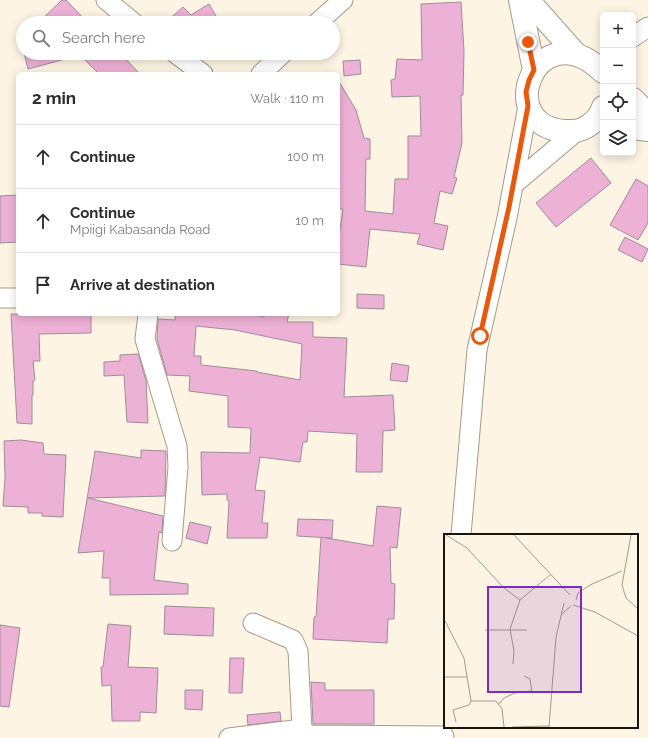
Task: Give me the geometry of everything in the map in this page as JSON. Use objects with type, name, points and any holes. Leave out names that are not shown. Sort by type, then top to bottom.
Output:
[{"type":"main road","points":[[520,0],[534,70]]},
{"type":"main road","points":[[528,0],[576,54]]},
{"type":"main road","points":[[594,121],[559,131],[542,124],[528,106],[526,92],[529,80],[534,70],[542,61],[552,55],[564,53],[576,54],[591,61],[600,69]]},
{"type":"main road","points":[[636,102],[648,114]]},
{"type":"main road","points":[[636,128],[648,130]]},
{"type":"street","points":[[106,0],[125,16]]},
{"type":"street","points":[[325,16],[343,0]]},
{"type":"street","points":[[636,35],[648,27]]},
{"type":"street","points":[[184,60],[200,72]]},
{"type":"street","points":[[263,72],[276,60]]},
{"type":"street","points":[[461,534],[477,350],[514,184],[517,156],[528,106]]},
{"type":"street","points":[[514,184],[594,121]]},
{"type":"street","points":[[0,298],[16,298]]},
{"type":"street","points":[[148,316],[145,339],[177,446],[178,467],[172,541]]},
{"type":"street","points":[[253,623],[294,640],[298,651],[302,729],[308,735],[444,732]]},
{"type":"street","points":[[229,738],[302,729]]},
{"type":"building","points":[[62,0],[66,0],[81,16],[45,16]]},
{"type":"building","points":[[461,2],[464,51],[463,95],[461,95],[462,143],[454,177],[457,178],[452,194],[440,191],[434,223],[448,226],[443,250],[417,244],[420,234],[370,229],[366,267],[340,264],[340,229],[343,209],[340,209],[340,83],[356,110],[364,138],[370,139],[370,159],[366,159],[365,211],[393,214],[395,179],[408,179],[408,136],[421,136],[420,96],[392,97],[391,80],[395,79],[397,59],[422,60],[421,4]]},
{"type":"building","points":[[209,4],[216,16],[173,16],[183,7],[191,15]]},
{"type":"building","points":[[26,60],[62,60],[28,69]]},
{"type":"building","points":[[85,60],[127,60],[138,72],[97,72]]},
{"type":"building","points":[[360,60],[361,74],[344,76],[343,61]]},
{"type":"building","points":[[591,158],[611,183],[556,227],[536,203]]},
{"type":"building","points":[[636,179],[648,186],[648,223],[638,240],[610,225]]},
{"type":"building","points":[[16,195],[16,242],[0,243],[0,196]]},
{"type":"building","points":[[625,237],[648,249],[642,262],[618,250]]},
{"type":"building","points":[[357,294],[384,295],[384,309],[357,308]]},
{"type":"building","points":[[11,314],[16,314],[16,316],[91,316],[91,333],[39,334],[40,361],[33,361],[35,380],[33,381],[32,395],[32,424],[17,423]]},
{"type":"building","points":[[175,316],[288,316],[287,322],[313,322],[313,337],[347,338],[344,397],[393,395],[395,430],[383,431],[382,472],[356,472],[357,434],[308,431],[307,442],[303,442],[300,462],[260,457],[255,490],[265,491],[262,523],[268,523],[267,538],[227,538],[229,501],[227,500],[227,494],[202,495],[201,452],[250,453],[251,428],[228,427],[228,396],[189,391],[190,376],[167,375],[157,339],[158,319],[175,320]],"holes":[[[196,326],[235,330],[302,344],[300,380],[257,371],[201,365],[201,356],[194,356]]]},
{"type":"building","points":[[138,354],[146,380],[148,423],[127,422],[124,375],[104,376],[104,362],[120,361],[120,355]]},
{"type":"building","points":[[392,363],[409,366],[407,382],[390,380]]},
{"type":"building","points":[[21,440],[43,443],[44,454],[66,455],[63,517],[42,516],[42,513],[28,513],[28,507],[3,506],[5,477],[4,441]]},
{"type":"building","points":[[141,450],[166,451],[165,496],[88,498],[163,516],[162,533],[159,532],[154,580],[188,584],[188,594],[110,595],[110,578],[102,578],[104,551],[78,553],[95,451],[141,458]]},
{"type":"building","points":[[377,506],[401,508],[397,548],[390,547],[391,583],[395,584],[394,619],[388,619],[387,643],[313,639],[314,617],[316,617],[321,537],[373,546]]},
{"type":"building","points":[[298,519],[333,520],[332,538],[297,536]]},
{"type":"building","points":[[190,522],[211,527],[207,544],[186,538]]},
{"type":"building","points":[[165,606],[214,608],[213,636],[164,634]]},
{"type":"building","points":[[108,624],[131,626],[128,667],[158,668],[156,713],[140,712],[140,721],[112,721],[111,685],[102,686],[101,667],[103,667]]},
{"type":"building","points":[[0,625],[20,628],[9,707],[0,706]]},
{"type":"building","points":[[230,658],[244,658],[242,693],[229,693]]},
{"type":"building","points":[[311,682],[325,683],[325,690],[374,690],[374,724],[313,724]]},
{"type":"building","points":[[185,690],[203,690],[202,710],[185,709]]},
{"type":"building","points":[[280,712],[281,721],[248,725],[247,715]]},
{"type":"route","points":[[480,336],[514,184],[517,156],[528,106],[526,92],[529,80],[534,70],[528,42]]}]
